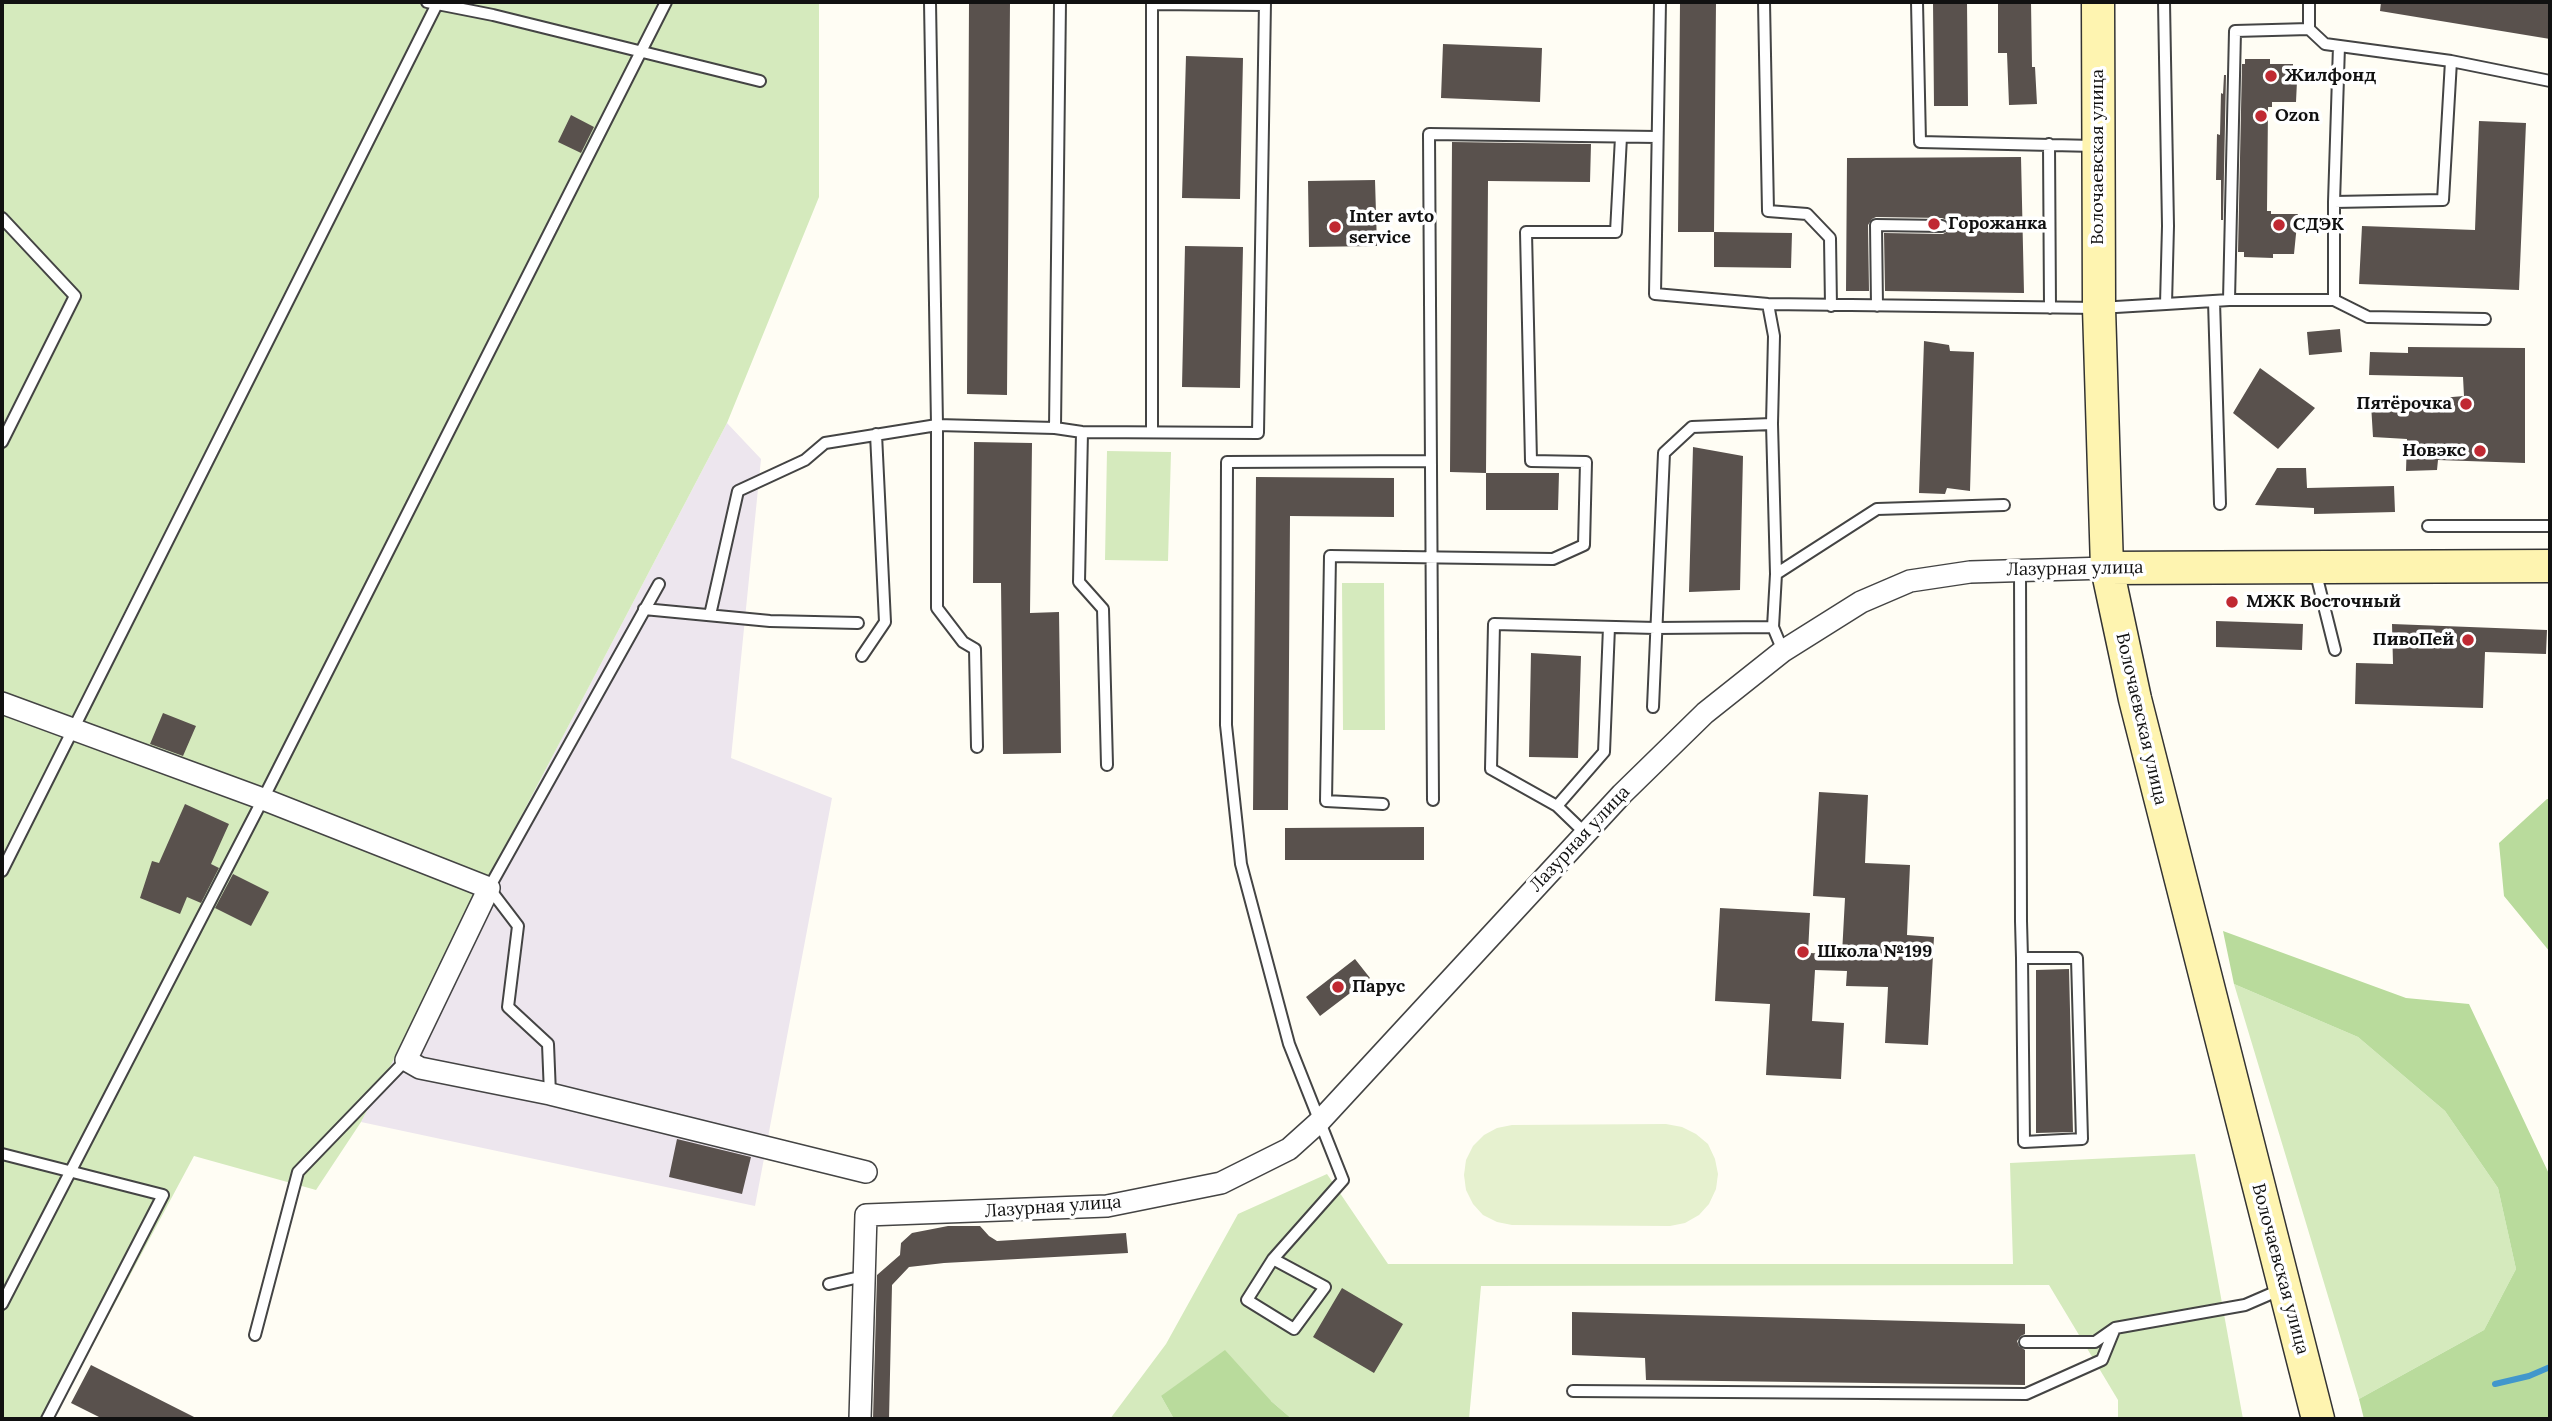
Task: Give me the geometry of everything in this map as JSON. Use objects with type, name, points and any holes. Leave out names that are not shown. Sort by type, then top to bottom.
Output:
[{"type":"street","name":"Волочаевская улица","points":[[2098,2],[2099,308],[2106,568],[2138,713],[2318,1419]]},
{"type":"street","name":"Лазурная улица","points":[[860,1419],[866,1215],[1107,1206],[1221,1183],[1289,1149],[1319,1122],[1585,833],[1705,713],[1783,651],[1861,602],[1910,581],[1970,572],[2106,568],[2550,566]]},
{"type":"street","points":[[2,703],[263,799],[489,888],[406,1060],[420,1068],[550,1094],[866,1172]]},
{"type":"lane","points":[[2,1304],[263,799],[666,2]]},
{"type":"lane","points":[[930,2],[937,425],[937,608],[963,642],[975,649],[977,747]]},
{"type":"lane","points":[[1055,428],[1060,2]]},
{"type":"lane","points":[[1660,2],[1655,294],[1768,304],[2050,308],[2099,308],[2229,300],[2334,300],[2368,317],[2485,319]]},
{"type":"lane","points":[[1764,2],[1768,211],[1807,214],[1830,238],[1830,306]]},
{"type":"lane","points":[[1917,2],[1920,142],[2098,146]]},
{"type":"lane","points":[[2164,2],[2168,226],[2166,304]]},
{"type":"lane","points":[[2308,2],[2309,29]]},
{"type":"lane","points":[[2,871],[432,3],[493,15],[760,81]]},
{"type":"lane","points":[[710,615],[738,491],[805,460],[825,443],[937,425],[1055,428],[1082,432],[1258,433],[1265,3],[1152,3],[1152,431]]},
{"type":"lane","points":[[2229,300],[2235,31],[2309,29],[2325,44],[2451,61],[2550,82]]},
{"type":"lane","points":[[2334,300],[2339,46]]},
{"type":"lane","points":[[2334,202],[2443,200],[2451,61]]},
{"type":"lane","points":[[1433,800],[1429,134],[1657,137]]},
{"type":"lane","points":[[1383,804],[1326,801],[1331,556],[1553,559],[1584,545],[1586,462],[1531,461],[1526,232],[1616,232],[1621,137]]},
{"type":"lane","points":[[2049,144],[2050,308]]},
{"type":"lane","points":[[2,218],[75,296],[2,442]]},
{"type":"lane","points":[[1877,306],[1876,225],[1942,226]]},
{"type":"lane","points":[[2214,301],[2220,504]]},
{"type":"lane","points":[[1768,304],[1774,336],[1772,424],[1776,574],[1773,627],[1783,651]]},
{"type":"lane","points":[[1653,707],[1664,453],[1692,427],[1772,424]]},
{"type":"lane","points":[[1082,432],[1079,582],[1103,609],[1107,765]]},
{"type":"lane","points":[[862,656],[885,622],[876,434]]},
{"type":"lane","points":[[1273,1259],[1325,1287],[1294,1329],[1247,1300],[1273,1259],[1343,1180],[1289,1044],[1241,864],[1226,724],[1227,462],[1430,461]]},
{"type":"lane","points":[[1776,574],[1877,509],[2004,505]]},
{"type":"lane","points":[[2428,526],[2550,526]]},
{"type":"lane","points":[[2315,568],[2335,650]]},
{"type":"lane","points":[[2020,570],[2022,958],[2024,1142],[2082,1139],[2077,958],[2022,958]]},
{"type":"lane","points":[[550,1094],[548,1044],[508,1007],[518,926],[489,888],[659,583]]},
{"type":"lane","points":[[645,609],[769,621],[858,623]]},
{"type":"lane","points":[[1585,833],[1557,806],[1491,769],[1494,624],[1656,628],[1773,627]]},
{"type":"lane","points":[[1557,806],[1604,752],[1609,627]]},
{"type":"lane","points":[[255,1335],[298,1172],[406,1060]]},
{"type":"lane","points":[[2,1154],[163,1195],[47,1419]]},
{"type":"lane","points":[[829,1284],[864,1276]]},
{"type":"lane","points":[[2025,1342],[2095,1342],[2115,1328],[2245,1306],[2285,1288]]},
{"type":"lane","points":[[1573,1391],[2026,1394],[2102,1360],[2115,1328]]},
{"type":"shaded area","points":[[727,423],[761,459],[731,758],[832,798],[755,1206],[361,1122]]},
{"type":"green space","points":[[2,2],[819,2],[819,197],[727,423],[361,1122],[316,1190],[194,1156],[53,1419],[2,1419]]},
{"type":"green space","points":[[1107,451],[1171,452],[1168,561],[1105,560]]},
{"type":"green space","points":[[1342,583],[1384,583],[1385,730],[1343,730]]},
{"type":"green space","points":[[2550,799],[2550,952],[2504,896],[2499,843]]},
{"type":"green space","points":[[2223,931],[2406,998],[2469,1004],[2550,1176],[2550,1419],[2364,1419],[2359,1399],[2484,1330],[2516,1269],[2498,1188],[2445,1111],[2358,1037],[2234,984]]},
{"type":"green space","points":[[2234,984],[2358,1037],[2445,1111],[2498,1188],[2516,1269],[2484,1330],[2359,1399]]},
{"type":"green space","points":[[1666,1124],[1682,1127],[1708,1144],[1718,1174],[1716,1189],[1709,1204],[1699,1215],[1685,1223],[1670,1226],[1512,1225],[1483,1215],[1466,1190],[1466,1160],[1473,1146],[1484,1135],[1497,1128],[1512,1125]]},
{"type":"green space","points":[[2195,1154],[2243,1419],[2118,1419],[2118,1400],[2049,1285],[1481,1286],[1469,1419],[1292,1419],[1271,1401],[1161,1396],[1174,1419],[1110,1419],[1166,1344],[1238,1214],[1327,1174],[1388,1264],[2013,1264],[2010,1163]]},
{"type":"green space","points":[[1225,1350],[1271,1401],[1292,1419],[1174,1419],[1161,1396]]},
{"type":"building","points":[[969,2],[1010,2],[1007,395],[967,394]]},
{"type":"building","points":[[1680,2],[1716,2],[1714,232],[1678,232]]},
{"type":"building","points":[[1933,2],[1967,2],[1968,106],[1934,106]]},
{"type":"building","points":[[1998,2],[2031,2],[2032,67],[2035,67],[2037,104],[2009,105],[2007,53],[1998,53]]},
{"type":"building","points":[[2381,2],[2550,2],[2550,39],[2380,11]]},
{"type":"building","points":[[1443,44],[1542,48],[1540,102],[1441,98]]},
{"type":"building","points":[[1186,56],[1243,58],[1240,199],[1182,198]]},
{"type":"building","points":[[2245,59],[2270,59],[2270,64],[2293,64],[2293,81],[2297,81],[2296,102],[2272,102],[2272,107],[2268,107],[2267,211],[2271,211],[2271,214],[2298,214],[2294,254],[2273,254],[2273,258],[2244,257],[2244,252],[2238,252],[2242,64],[2245,64]]},
{"type":"building","points":[[2224,75],[2221,220],[2221,180],[2216,180],[2217,134],[2220,135]]},
{"type":"building","points":[[571,115],[594,127],[581,153],[558,142]]},
{"type":"building","points":[[2479,121],[2526,123],[2519,290],[2359,284],[2362,226],[2475,230]]},
{"type":"building","points":[[1452,142],[1591,144],[1590,182],[1488,181],[1486,473],[1450,472]]},
{"type":"building","name":"Горожанка","points":[[2021,157],[2024,293],[1885,291],[1884,233],[1943,234],[1948,231],[1950,225],[1942,218],[1876,217],[1868,225],[1869,291],[1846,291],[1847,158]]},
{"type":"building","points":[[1375,180],[1377,246],[1309,247],[1308,181]]},
{"type":"building","points":[[1714,232],[1792,233],[1791,268],[1714,267]]},
{"type":"building","points":[[1185,246],[1243,247],[1240,388],[1182,387]]},
{"type":"building","points":[[2340,329],[2342,352],[2309,355],[2307,332]]},
{"type":"building","points":[[1924,341],[1949,345],[1950,351],[1974,352],[1970,491],[1947,488],[1945,494],[1919,493]]},
{"type":"building","name":"Пятёрочка","points":[[2408,347],[2525,348],[2525,463],[2438,460],[2437,470],[2406,471],[2407,439],[2373,437],[2371,404],[2464,396],[2463,377],[2369,375],[2370,352],[2408,353]]},
{"type":"building","points":[[2260,368],[2315,408],[2278,449],[2233,413]]},
{"type":"building","points":[[974,442],[1032,443],[1030,613],[1059,612],[1061,753],[1003,754],[1001,583],[973,583]]},
{"type":"building","points":[[1693,447],[1743,456],[1740,590],[1689,592]]},
{"type":"building","points":[[2277,468],[2306,468],[2307,488],[2394,486],[2395,512],[2314,514],[2314,508],[2255,505]]},
{"type":"building","points":[[1486,473],[1559,473],[1558,510],[1486,510]]},
{"type":"building","points":[[1256,477],[1394,478],[1394,517],[1290,516],[1288,810],[1253,810]]},
{"type":"building","points":[[2216,621],[2303,624],[2302,650],[2216,647]]},
{"type":"building","points":[[2392,624],[2547,630],[2546,654],[2485,652],[2483,708],[2355,704],[2356,663],[2393,664]]},
{"type":"building","points":[[1531,653],[1581,656],[1578,758],[1529,757]]},
{"type":"building","points":[[163,713],[196,726],[183,756],[150,744]]},
{"type":"building","points":[[1819,792],[1868,795],[1865,863],[1910,865],[1907,935],[1934,937],[1928,1045],[1885,1043],[1888,987],[1846,986],[1847,971],[1815,970],[1812,1021],[1844,1023],[1841,1079],[1766,1075],[1770,1004],[1715,1001],[1720,908],[1810,913],[1808,953],[1842,954],[1845,898],[1813,896]]},
{"type":"building","points":[[185,804],[229,824],[211,864],[219,868],[201,903],[187,897],[180,914],[140,898],[152,861],[159,863]]},
{"type":"building","points":[[1424,827],[1424,860],[1285,860],[1285,828]]},
{"type":"building","points":[[233,874],[269,892],[251,926],[215,908]]},
{"type":"building","name":"Парус","points":[[1355,959],[1370,978],[1320,1016],[1306,997]]},
{"type":"building","points":[[2069,969],[2073,1132],[2036,1133],[2036,970]]},
{"type":"building","points":[[677,1139],[751,1157],[742,1194],[669,1177]]},
{"type":"building","points":[[948,1226],[980,1226],[997,1241],[1126,1233],[1128,1253],[909,1267],[892,1285],[889,1419],[873,1419],[877,1275],[900,1255],[901,1243],[912,1233]]},
{"type":"building","points":[[1342,1288],[1403,1324],[1374,1373],[1313,1337]]},
{"type":"building","points":[[1572,1312],[2025,1324],[2025,1334],[2017,1341],[2025,1350],[2025,1385],[1646,1380],[1645,1358],[1572,1355]]},
{"type":"building","points":[[91,1365],[198,1419],[103,1419],[71,1403]]},
{"type":"waterway","points":[[2495,1384],[2529,1376],[2550,1367]]},
{"type":"place","name":"Жилфонд","points":[[2271,76]]},
{"type":"place","name":"Ozon","points":[[2261,116]]},
{"type":"place","name":"Горожанка","points":[[1934,224]]},
{"type":"place","name":"СДЭК","points":[[2279,225]]},
{"type":"place","name":"Inter avto service","points":[[1335,227]]},
{"type":"place","name":"Пятёрочка","points":[[2466,404]]},
{"type":"place","name":"Новэкс","points":[[2480,451]]},
{"type":"place","name":"МЖК Восточный","points":[[2232,602]]},
{"type":"place","name":"ПивоПей","points":[[2468,640]]},
{"type":"place","name":"Школа №199","points":[[1803,952]]},
{"type":"place","name":"Парус","points":[[1338,987]]}]
